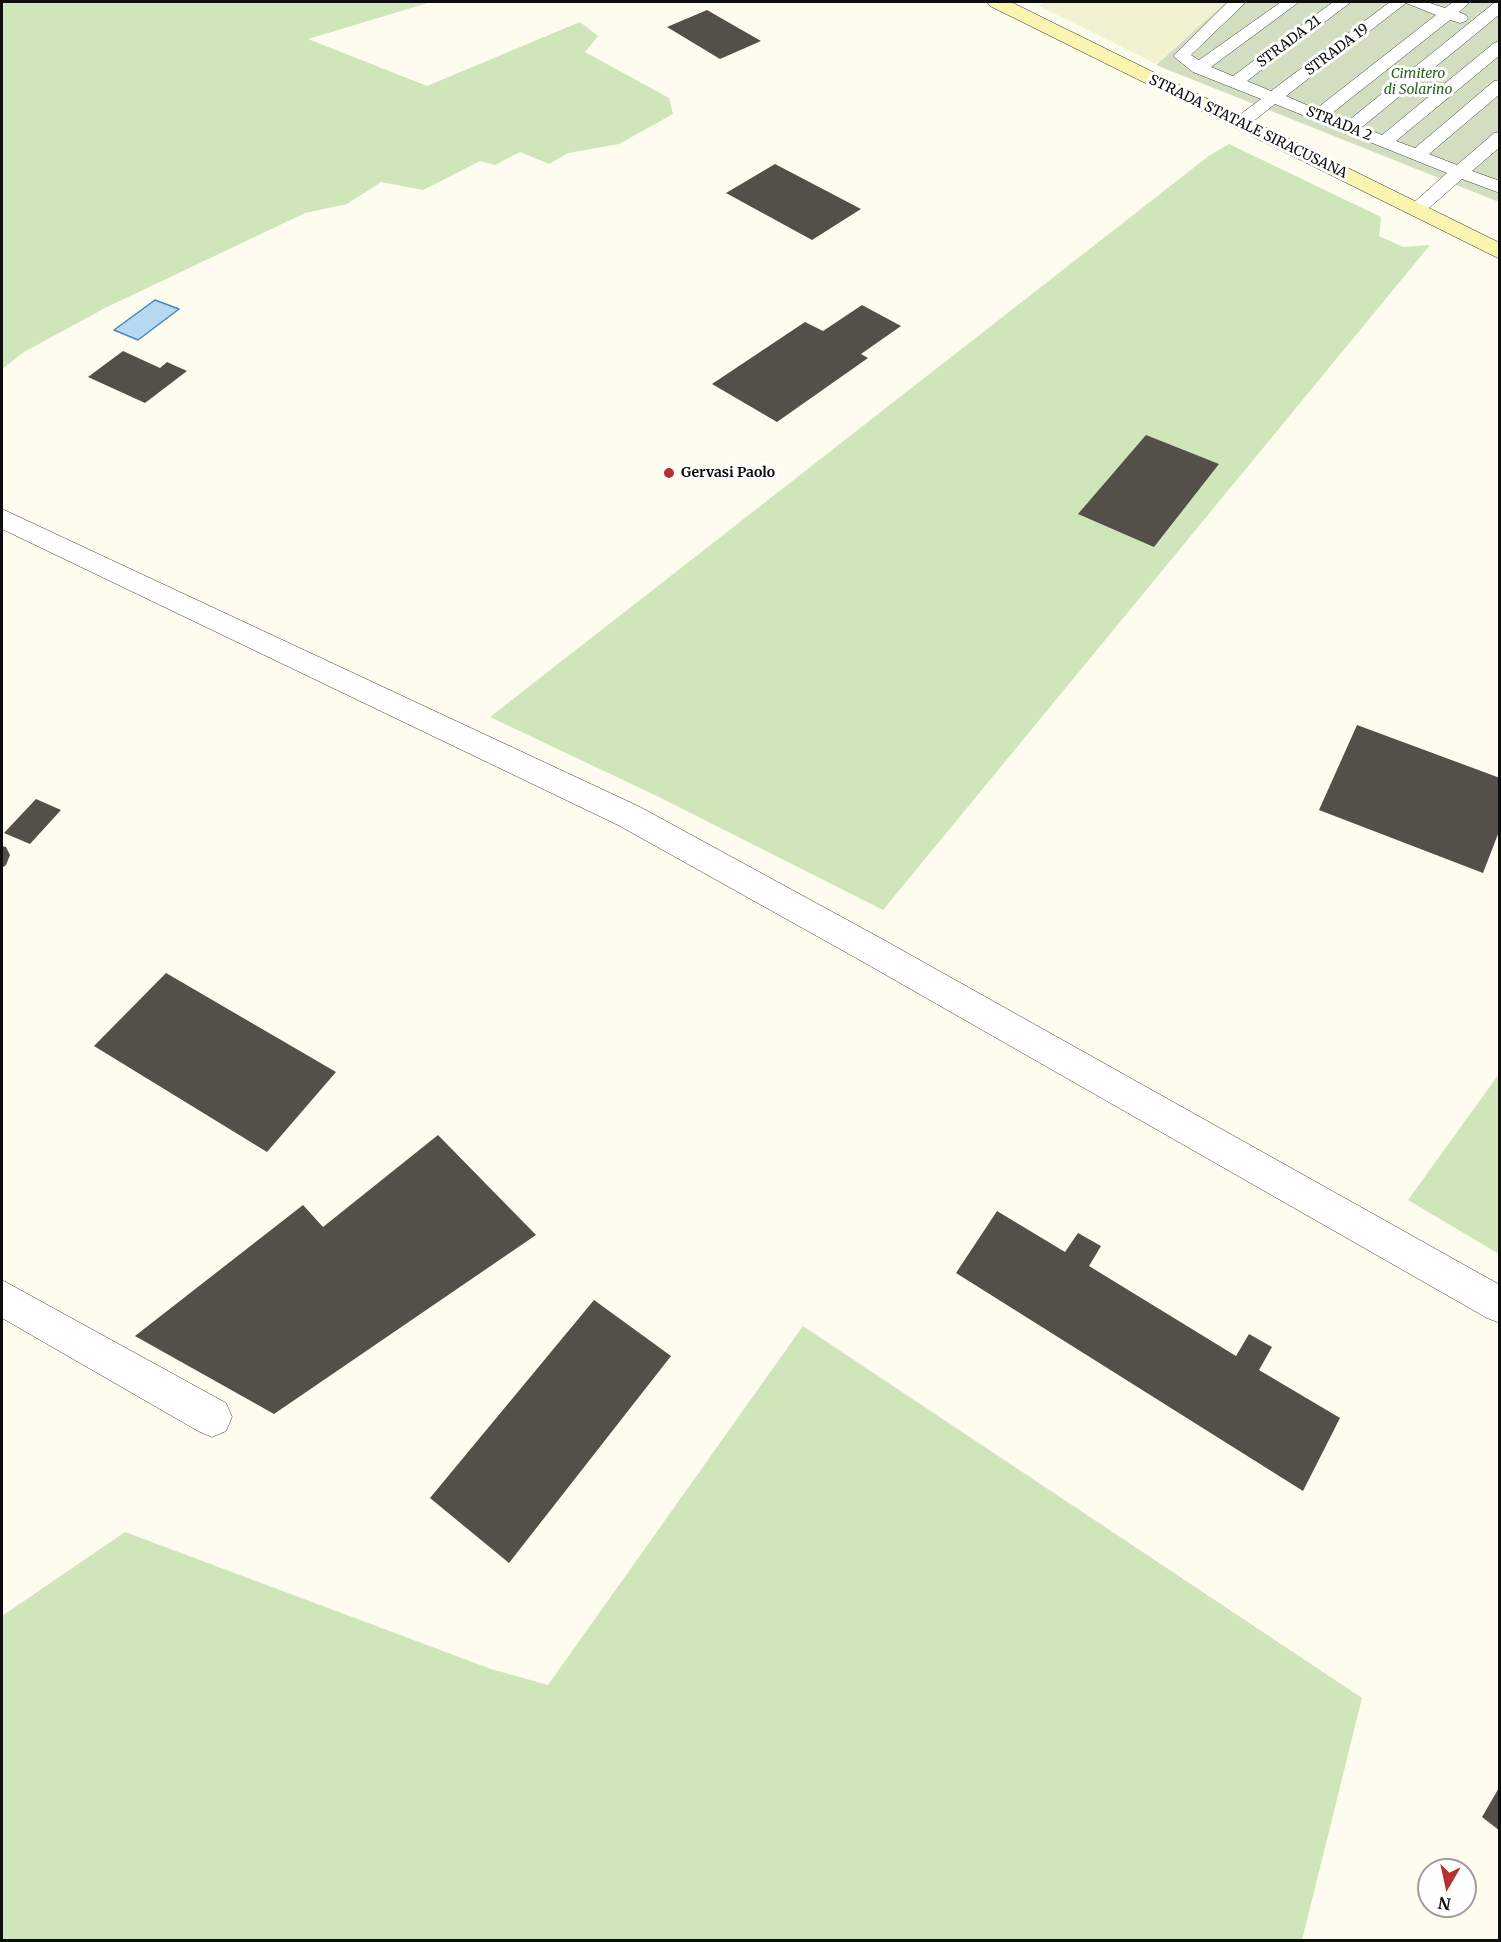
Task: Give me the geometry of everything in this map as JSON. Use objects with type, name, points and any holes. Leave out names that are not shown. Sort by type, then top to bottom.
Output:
[{"type":"main road","name":"STRADA STATALE SIRACUSANA","points":[[997,2],[1500,252]]},
{"type":"street","points":[[2,518],[629,816],[870,949],[1500,1305]]},
{"type":"street","points":[[2,1298],[212,1417]]},
{"type":"lane","name":"STRADA 2","points":[[1238,2],[1229,8],[1181,56],[1199,68],[1500,188]]},
{"type":"lane","points":[[1199,68],[1291,2]]},
{"type":"lane","name":"STRADA 21","points":[[1235,82],[1343,2]]},
{"type":"lane","name":"STRADA 19","points":[[1240,123],[1399,2]]},
{"type":"lane","points":[[1413,2],[1500,33]]},
{"type":"lane","points":[[1318,116],[1462,2]]},
{"type":"lane","points":[[1350,128],[1500,6]]},
{"type":"lane","points":[[1384,142],[1500,46]]},
{"type":"lane","points":[[1417,155],[1500,85]]},
{"type":"lane","points":[[1416,210],[1500,137]]},
{"type":"green space","points":[[2,2],[431,2],[308,39],[427,86],[580,22],[598,36],[585,52],[669,98],[673,114],[619,144],[568,153],[549,164],[520,152],[495,165],[480,161],[423,190],[381,182],[347,204],[305,213],[105,308],[24,352],[2,369]]},
{"type":"green space","points":[[1044,2],[1226,2],[1156,64],[1039,6]]},
{"type":"green space","name":"Cimitero di Solarino","points":[[1226,2],[1499,2],[1499,202],[1156,65]]},
{"type":"green space","points":[[1229,144],[1381,217],[1379,236],[1403,247],[1430,245],[883,910],[661,798],[490,717],[1210,155]]},
{"type":"green space","points":[[1499,1074],[1499,1254],[1408,1200]]},
{"type":"green space","points":[[803,1326],[1362,1698],[1302,1940],[2,1940],[2,1616],[125,1532],[491,1669],[548,1685]]},
{"type":"water","points":[[155,300],[179,309],[138,340],[114,330]]},
{"type":"building","points":[[707,10],[761,41],[720,59],[667,27]]},
{"type":"building","points":[[775,164],[861,209],[812,240],[726,193]]},
{"type":"building","points":[[862,305],[901,326],[861,354],[868,358],[777,422],[712,384],[805,322],[823,331]]},
{"type":"building","points":[[123,351],[160,368],[167,362],[187,371],[145,403],[88,377]]},
{"type":"building","points":[[1146,435],[1219,464],[1154,547],[1078,514]]},
{"type":"building","points":[[1357,725],[1500,778],[1500,829],[1483,873],[1319,810]]},
{"type":"building","points":[[36,799],[61,810],[30,844],[4,833]]},
{"type":"building","points":[[2,846],[6,847],[10,855],[6,865],[2,868]]},
{"type":"building","points":[[166,973],[336,1072],[267,1152],[94,1046]]},
{"type":"building","points":[[438,1135],[536,1235],[274,1414],[135,1336],[303,1205],[323,1227]]},
{"type":"building","points":[[997,1211],[1065,1252],[1078,1233],[1101,1246],[1089,1266],[1236,1356],[1249,1334],[1272,1347],[1259,1370],[1340,1418],[1303,1491],[956,1273]]},
{"type":"building","points":[[594,1300],[671,1356],[509,1563],[430,1498]]},
{"type":"building","points":[[1500,1786],[1500,1831],[1482,1817]]},
{"type":"place","name":"Gervasi Paolo","points":[[669,473]]}]
